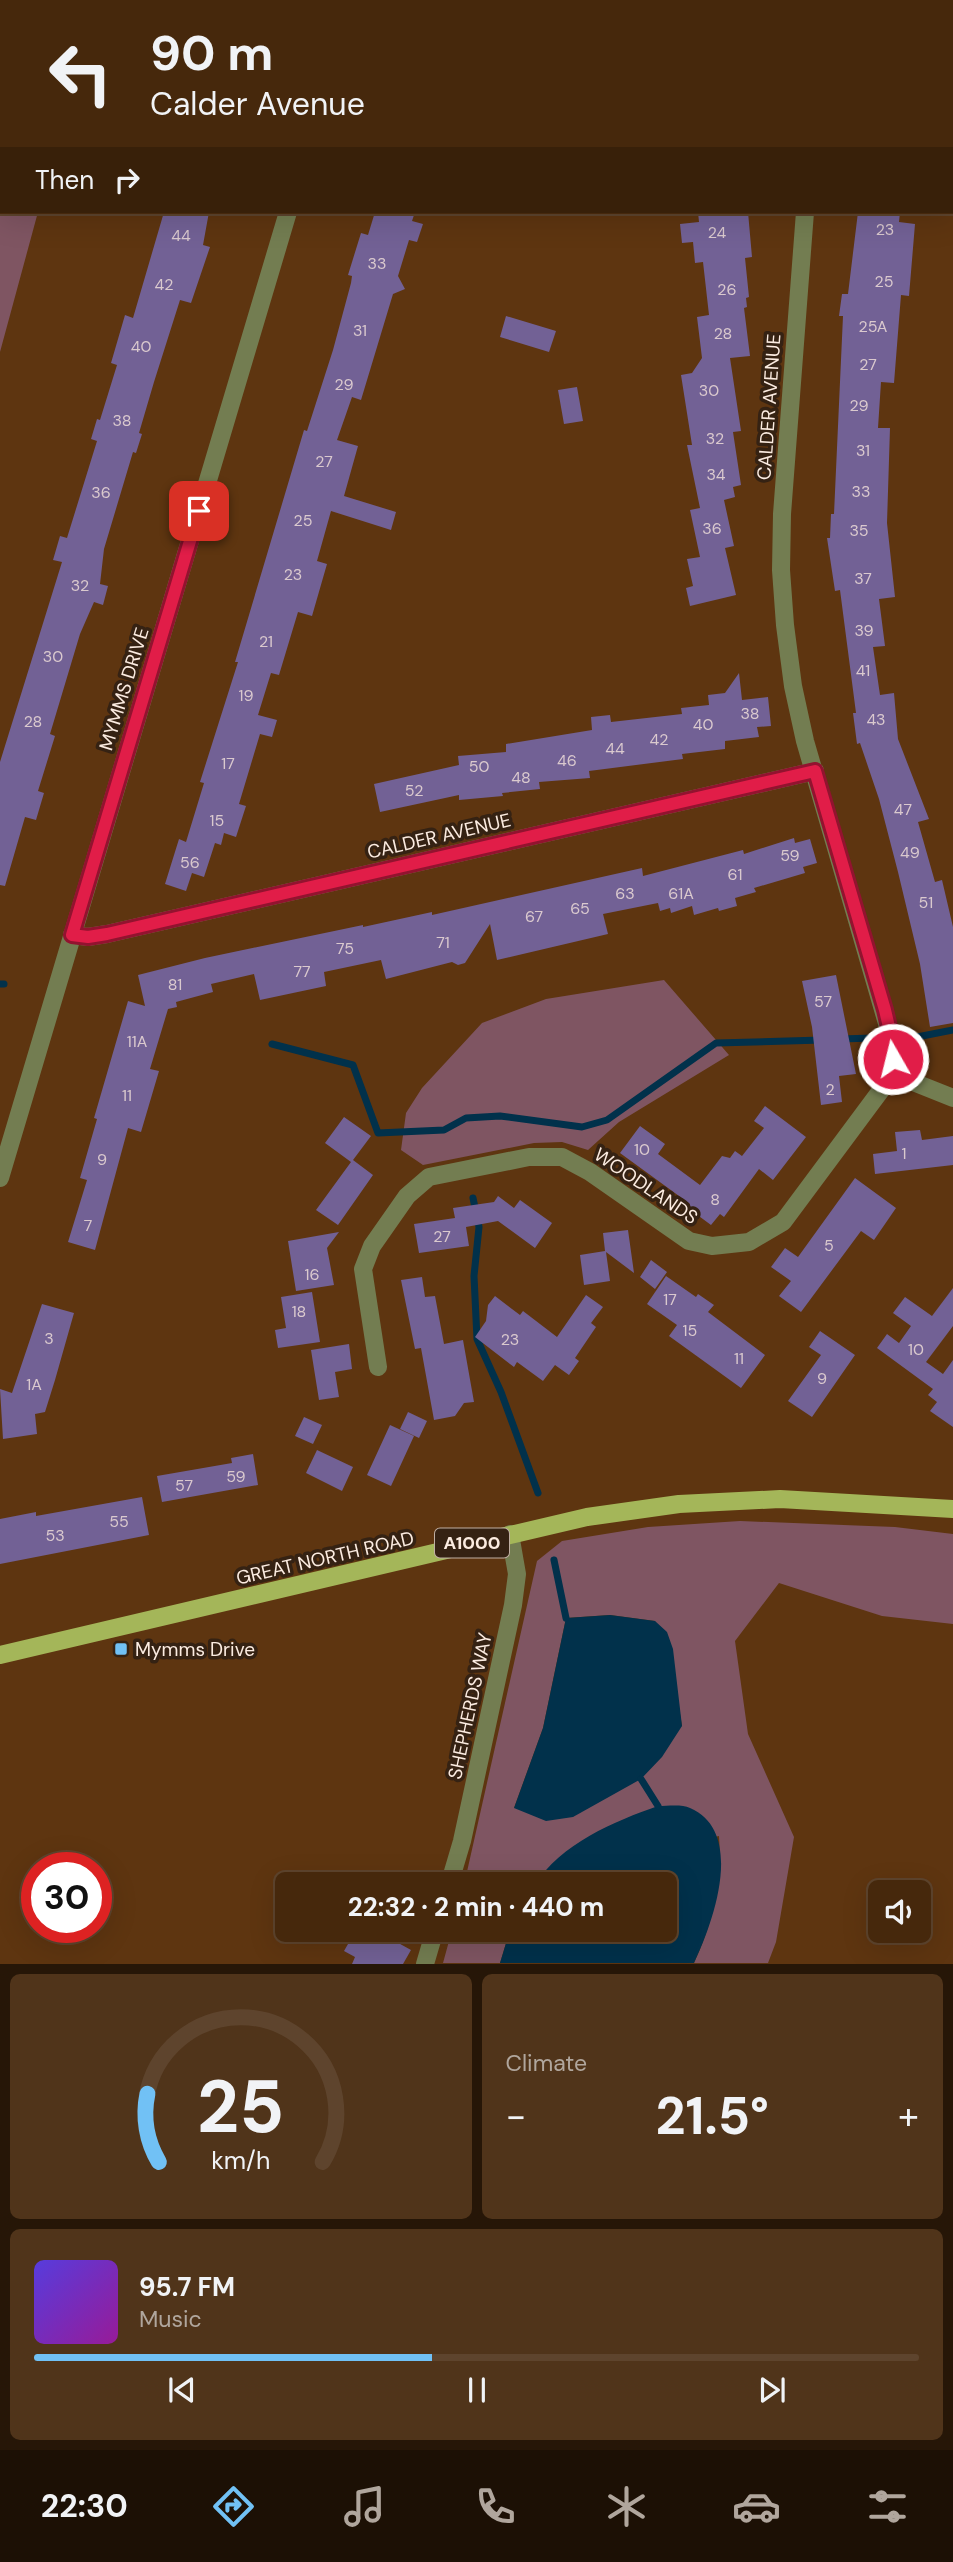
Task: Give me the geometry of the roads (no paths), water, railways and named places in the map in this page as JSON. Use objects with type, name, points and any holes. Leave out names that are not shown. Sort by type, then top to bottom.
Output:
[{"type":"main road","name":"GREAT NORTH ROAD","points":[[0,1655],[587,1517],[691,1504],[780,1499],[953,1509]]},
{"type":"street","name":"MYMMS DRIVE","points":[[0,1178],[287,214]]},
{"type":"street","name":"CALDER AVENUE","points":[[805,214],[782,514],[781,570],[793,686],[885,1010],[893,1044],[893,1074]]},
{"type":"street","name":"CALDER AVENUE","points":[[72,935],[88,937],[107,934],[815,771]]},
{"type":"street","points":[[893,1074],[953,1098]]},
{"type":"street","name":"WOODLANDS","points":[[378,1367],[363,1269],[372,1246],[407,1196],[429,1177],[529,1157],[562,1157],[590,1172],[689,1241],[712,1246],[749,1242],[783,1222],[893,1074]]},
{"type":"street","name":"SHEPHERDS WAY","points":[[453,1872],[468,1815],[513,1605],[517,1574],[510,1534]]},
{"type":"street","points":[[425,1964],[431,1942]]},
{"type":"water","points":[[610,1615],[655,1621],[667,1632],[673,1649],[682,1726],[662,1757],[641,1779],[573,1817],[546,1821],[514,1808],[543,1728],[566,1618]]},
{"type":"water","points":[[658,1806],[690,1808],[707,1820],[717,1837],[721,1857],[716,1903],[694,1963],[500,1963],[506,1942],[677,1942],[677,1872],[545,1872],[574,1846],[624,1819]]},
{"type":"waterway","points":[[917,1037],[953,1030]]},
{"type":"waterway","points":[[841,1039],[873,1038]]},
{"type":"waterway","points":[[272,1044],[353,1065],[378,1133],[444,1130],[466,1118],[500,1116],[582,1127],[607,1120],[716,1043],[822,1040]]},
{"type":"waterway","points":[[473,1198],[479,1227],[474,1276],[477,1339],[501,1392],[538,1493]]},
{"type":"waterway","points":[[554,1560],[566,1618]]},
{"type":"waterway","points":[[641,1779],[658,1806]]},
{"type":"place","name":"Mymms Drive","points":[[121,1649]]}]
